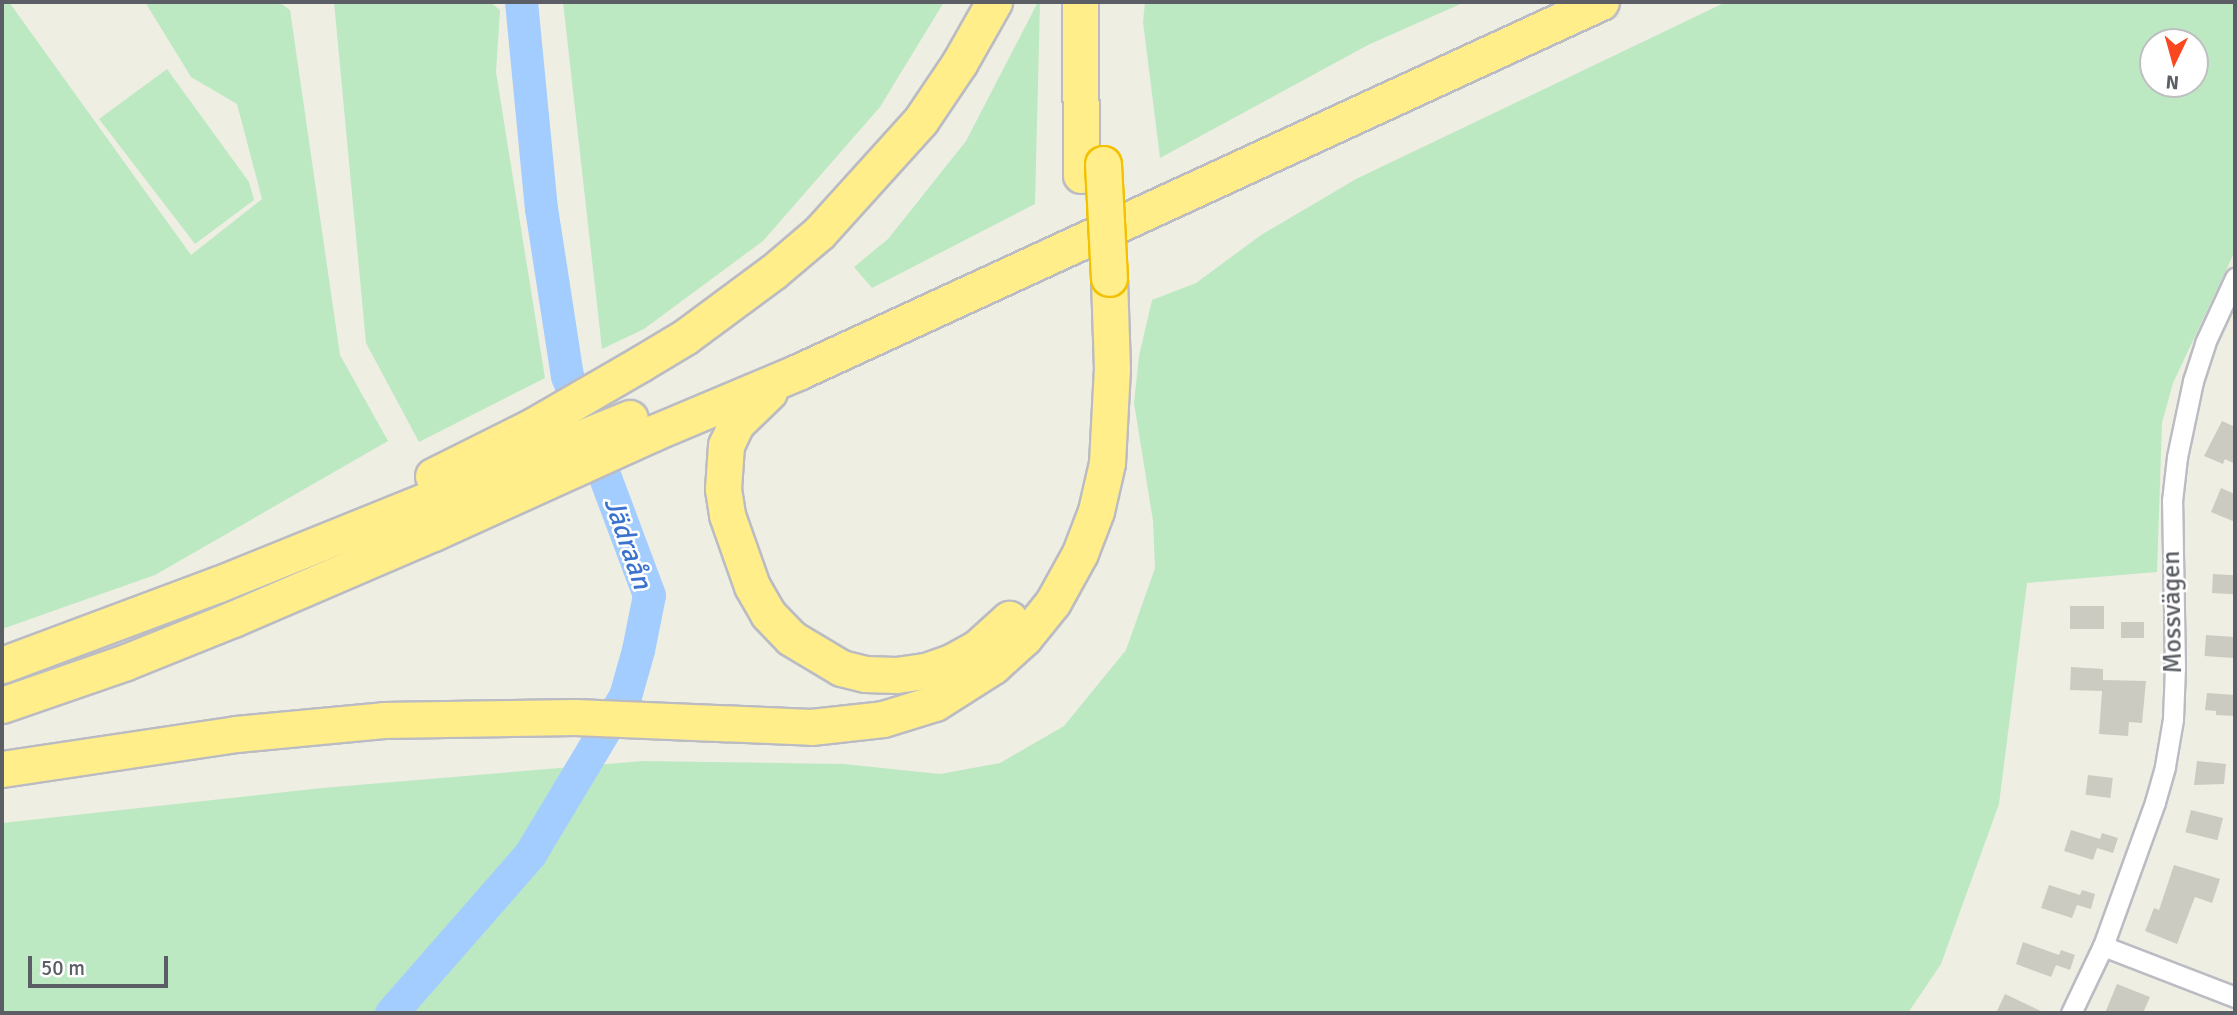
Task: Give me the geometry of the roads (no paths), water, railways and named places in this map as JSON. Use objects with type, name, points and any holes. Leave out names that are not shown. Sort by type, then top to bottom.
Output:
[{"type":"highway","points":[[2,705],[125,662],[233,619],[538,455],[640,364],[729,306],[819,233],[921,120],[960,62],[994,2]]},
{"type":"highway","points":[[2,769],[311,726],[383,720],[575,718],[811,727],[853,724],[907,713],[935,704],[993,666],[1024,638],[1053,603],[1080,553],[1096,511],[1107,463],[1111,416],[1097,283],[1080,2]]},
{"type":"highway","points":[[1092,170],[1102,2]]},
{"type":"highway","points":[[652,421],[972,270],[1556,2]]},
{"type":"highway","points":[[2,665],[219,584],[538,455],[652,421],[798,372],[1601,2]]},
{"type":"highway","points":[[798,372],[760,399],[736,424],[726,445],[722,477],[727,515],[752,586],[768,614],[790,638],[841,668],[865,674],[895,675],[926,671],[978,647],[1006,623],[1034,586],[1057,546],[1073,504],[1087,435],[1097,283]]},
{"type":"street","name":"Mossvägen","points":[[2071,1013],[2103,946],[2155,802],[2165,766],[2173,719],[2175,668],[2172,501],[2177,457],[2193,381],[2206,343],[2235,278]]},
{"type":"street","points":[[2103,946],[2235,997]]},
{"type":"waterway","name":"Jädraån","points":[[391,1013],[530,854],[625,696],[649,595],[567,376],[541,209],[521,2]]}]
